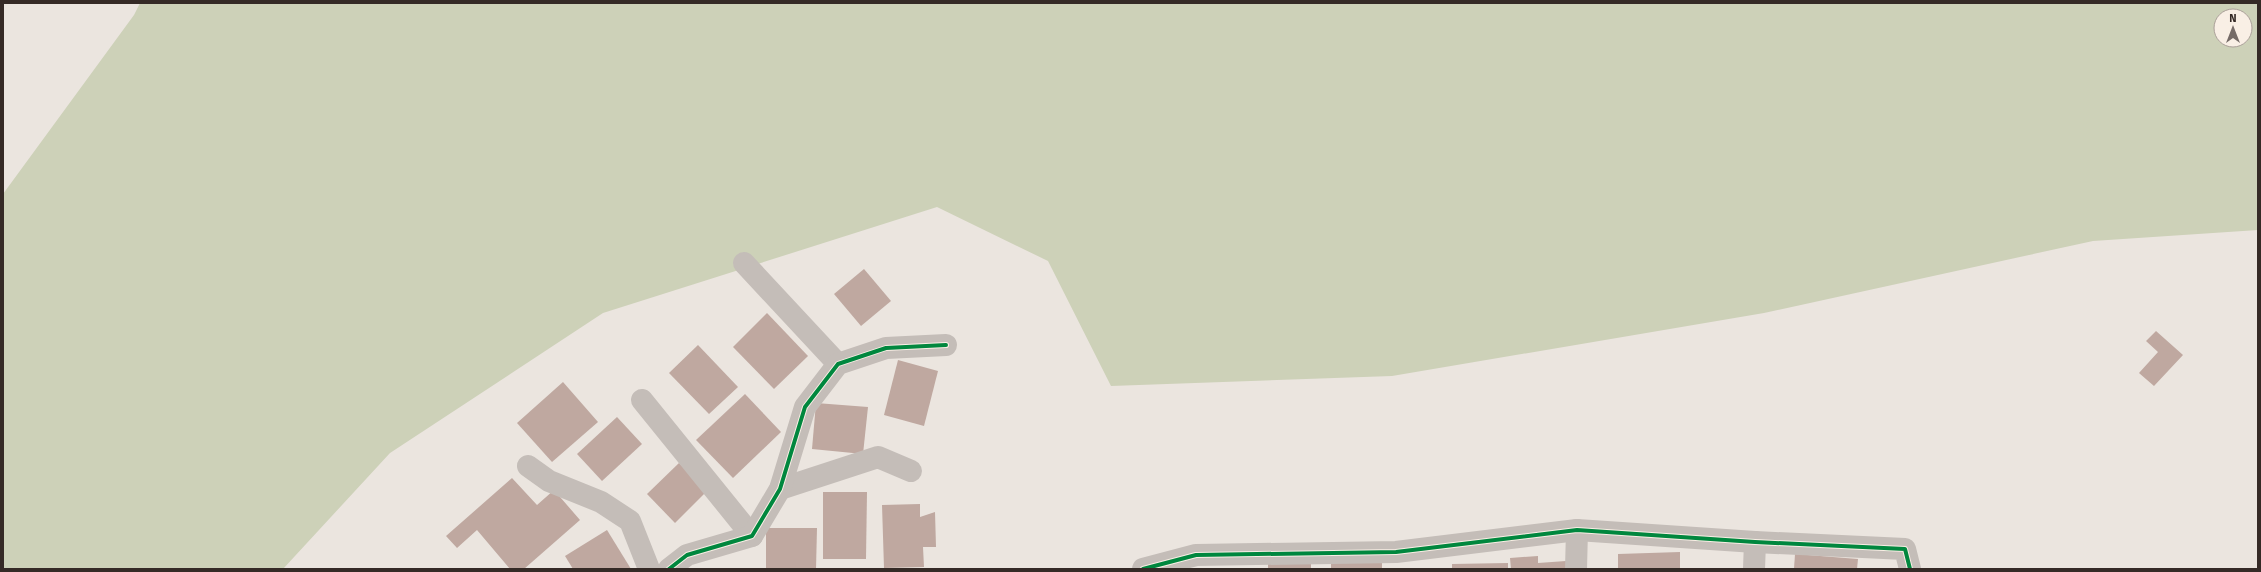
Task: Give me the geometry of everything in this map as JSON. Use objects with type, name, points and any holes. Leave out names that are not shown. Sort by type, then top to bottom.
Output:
[{"type":"street","points":[[744,263],[838,364]]},
{"type":"street","points":[[669,569],[687,555],[752,536],[780,489],[805,407],[838,364],[886,348],[946,344]]},
{"type":"street","points":[[642,400],[752,536]]},
{"type":"street","points":[[780,489],[878,457],[911,471]]},
{"type":"street","points":[[528,466],[549,481],[601,502],[630,521],[649,569]]},
{"type":"street","points":[[1576,569],[1577,530]]},
{"type":"street","points":[[1143,569],[1196,555],[1220,562],[1396,560],[1577,530],[1755,542],[1905,549],[1910,569]]},
{"type":"street","points":[[1754,569],[1755,542]]},
{"type":"green space","points":[[140,3],[2258,3],[2258,230],[2093,241],[1764,313],[1392,376],[1111,386],[1048,261],[937,207],[603,313],[390,453],[283,569],[3,569],[3,194],[134,15]]},
{"type":"building","points":[[864,269],[891,301],[861,326],[834,294]]},
{"type":"building","points":[[767,313],[808,356],[774,389],[733,347]]},
{"type":"building","points":[[2156,331],[2183,355],[2154,386],[2139,373],[2158,352],[2146,341]]},
{"type":"building","points":[[698,345],[738,387],[709,414],[669,373]]},
{"type":"building","points":[[898,360],[938,371],[924,426],[884,415]]},
{"type":"building","points":[[563,382],[598,422],[552,462],[517,423]]},
{"type":"building","points":[[745,394],[781,432],[733,478],[696,440]]},
{"type":"building","points":[[816,403],[868,407],[863,454],[812,449]]},
{"type":"building","points":[[617,417],[642,444],[602,481],[577,454]]},
{"type":"building","points":[[679,463],[707,491],[675,523],[647,494]]},
{"type":"building","points":[[512,478],[537,505],[554,490],[580,520],[524,569],[510,569],[477,530],[457,548],[446,536]]},
{"type":"building","points":[[823,492],[867,492],[866,559],[823,559]]},
{"type":"building","points":[[920,504],[920,517],[935,512],[936,547],[923,547],[924,567],[884,568],[882,505]]},
{"type":"building","points":[[766,528],[817,528],[816,569],[766,569]]},
{"type":"building","points":[[607,530],[631,569],[573,569],[565,556]]},
{"type":"building","points":[[1680,552],[1680,569],[1618,569],[1618,554]]},
{"type":"building","points":[[1795,554],[1858,559],[1857,569],[1794,569]]},
{"type":"building","points":[[1538,556],[1538,563],[1566,561],[1567,569],[1511,569],[1510,558]]},
{"type":"building","points":[[1268,558],[1311,559],[1311,569],[1268,569]]},
{"type":"building","points":[[1331,558],[1382,559],[1382,569],[1331,569]]},
{"type":"building","points":[[1508,563],[1508,569],[1452,569],[1452,564]]},
{"type":"cycle path","points":[[669,569],[687,555],[752,536],[780,489],[805,407],[838,364],[886,348],[946,345]]},
{"type":"cycle path","points":[[1143,569],[1196,555],[1396,552],[1577,530],[1755,542],[1905,549],[1910,569]]}]
